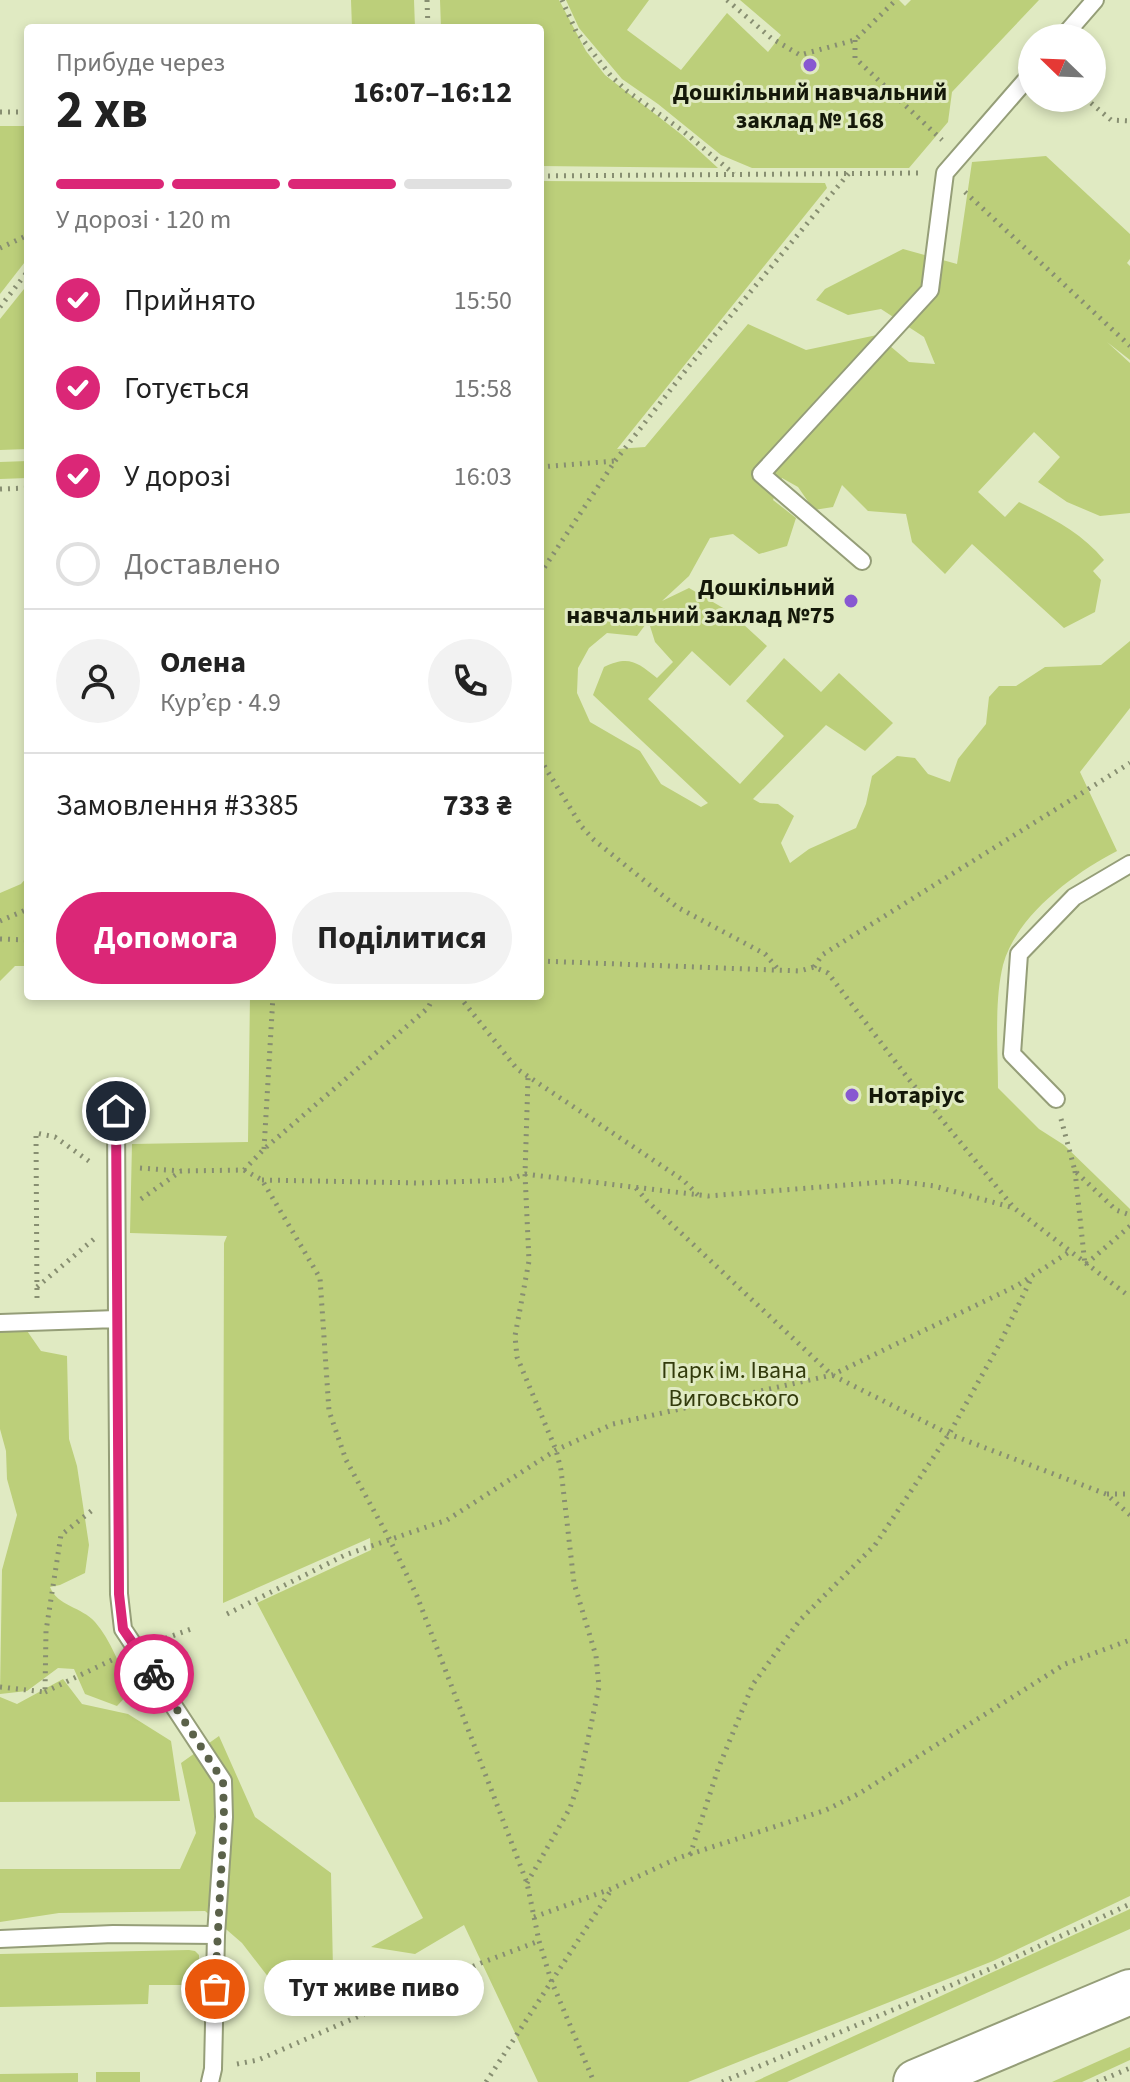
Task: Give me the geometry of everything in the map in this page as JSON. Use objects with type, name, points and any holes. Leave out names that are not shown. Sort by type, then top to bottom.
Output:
[{"type":"main road","points":[[916,2082],[1130,1992]]},
{"type":"lane","points":[[1074,24],[1095,0]]},
{"type":"lane","points":[[862,561],[761,474],[930,290],[945,173],[1018,89]]},
{"type":"lane","points":[[1056,1099],[1012,1054],[1019,954],[1074,897],[1130,864]]},
{"type":"lane","points":[[116,1111],[119,1594],[123,1629],[223,1781],[224,1817],[211,2076]]},
{"type":"lane","points":[[0,1323],[117,1319]]},
{"type":"lane","points":[[0,1939],[113,1934],[216,1935]]},
{"type":"path","points":[[427,0],[428,24]]},
{"type":"path","points":[[562,0],[576,31],[611,76],[735,174]]},
{"type":"path","points":[[727,0],[771,38],[800,55],[855,40],[896,0]]},
{"type":"path","points":[[855,40],[855,58],[960,157]]},
{"type":"path","points":[[0,112],[24,112]]},
{"type":"path","points":[[1102,112],[1111,120],[1129,121]]},
{"type":"path","points":[[544,568],[615,461],[698,355],[849,173]]},
{"type":"path","points":[[544,176],[945,173],[1130,346]]},
{"type":"path","points":[[0,248],[24,237]]},
{"type":"path","points":[[0,307],[24,276]]},
{"type":"path","points":[[544,467],[615,461]]},
{"type":"path","points":[[0,489],[24,488]]},
{"type":"path","points":[[814,967],[822,955],[1130,763]]},
{"type":"path","points":[[544,765],[582,827],[594,840],[677,907],[765,954],[779,969]]},
{"type":"path","points":[[0,921],[24,911]]},
{"type":"path","points":[[0,939],[24,940]]},
{"type":"path","points":[[544,961],[800,971],[814,967],[828,973],[907,1077],[1014,1208],[1130,1297]]},
{"type":"path","points":[[263,1150],[273,1000]]},
{"type":"path","points":[[244,1170],[263,1150],[428,1008],[432,1000]]},
{"type":"path","points":[[462,1000],[517,1069],[683,1180],[698,1195]]},
{"type":"path","points":[[527,1883],[570,1808],[579,1782],[599,1687],[596,1656],[574,1583],[561,1470],[556,1450],[517,1357],[515,1336],[529,1261],[525,1174],[528,1078]]},
{"type":"path","points":[[1056,1099],[1075,1171],[1085,1265]]},
{"type":"path","points":[[36,1323],[36,1133],[55,1137],[98,1168],[244,1170],[262,1180],[420,1183],[507,1180],[525,1174],[721,1196],[896,1181],[934,1186],[1014,1208]]},
{"type":"path","points":[[1075,1171],[1116,1210],[1130,1215]]},
{"type":"path","points":[[262,1180],[320,1278],[329,1411],[346,1460],[417,1596],[527,1883],[551,1980],[594,2082]]},
{"type":"path","points":[[636,1187],[647,1201],[832,1375],[949,1434],[1106,1494],[1130,1515]]},
{"type":"path","points":[[1085,1265],[1130,1226]]},
{"type":"path","points":[[227,1614],[345,1555],[447,1520],[556,1450],[613,1424],[832,1375],[1032,1276],[1069,1252]]},
{"type":"path","points":[[690,1855],[718,1769],[753,1684],[800,1620],[875,1545],[949,1434],[999,1345],[1032,1276]]},
{"type":"path","points":[[0,1687],[45,1692],[46,1631],[61,1535],[117,1490]]},
{"type":"path","points":[[1106,1494],[1130,1494]]},
{"type":"path","points":[[534,1917],[611,1889],[690,1855],[837,1804],[860,1793],[1065,1664],[1101,1648],[1130,1640]]},
{"type":"path","points":[[486,2082],[611,1889]]},
{"type":"path","points":[[722,2082],[992,1968],[1130,1904]]},
{"type":"path","points":[[211,2076],[258,2060],[539,1941]]},
{"type":"path","points":[[1097,2082],[1130,2068]]},
{"type":"green space","points":[[351,0],[414,0],[415,24],[352,24]]},
{"type":"green space","points":[[440,0],[559,0],[586,51],[605,75],[682,135],[718,168],[544,166],[544,24],[441,24]]},
{"type":"green space","name":"Дошкільний навчальний заклад № 168","points":[[566,0],[649,0],[627,30],[681,70],[727,13],[768,52],[781,35],[740,0],[899,0],[905,6],[911,0],[1039,0],[952,92],[948,122],[909,168],[752,168],[721,155],[622,79],[579,28]]},
{"type":"green space","points":[[0,126],[24,126],[24,263],[0,294]]},
{"type":"green space","name":"Парк ім. Івана Виговського","points":[[1046,156],[1130,234],[1130,259],[1127,263],[1130,266],[1130,360],[1107,342],[1130,363],[1130,513],[1100,516],[1067,502],[1038,482],[1060,457],[1034,432],[978,492],[1005,517],[1019,502],[1064,526],[1095,550],[1104,560],[1093,571],[1101,580],[1095,612],[1064,628],[972,544],[945,574],[912,542],[906,514],[868,511],[842,485],[833,507],[814,510],[798,487],[782,478],[773,500],[796,518],[787,546],[759,554],[733,534],[710,538],[689,576],[662,601],[689,588],[730,612],[767,646],[730,686],[692,651],[648,699],[740,784],[784,736],[746,701],[784,658],[821,692],[839,673],[893,723],[865,751],[826,725],[753,799],[760,803],[778,804],[794,816],[781,843],[790,863],[809,849],[856,828],[866,804],[872,776],[897,756],[915,758],[928,774],[950,782],[958,759],[986,724],[989,697],[999,686],[1016,686],[1045,667],[1101,665],[1130,641],[1130,708],[1080,772],[1117,851],[1065,884],[1033,913],[1020,930],[1003,965],[997,1026],[998,1088],[1039,1129],[1064,1145],[1130,1209],[1130,1896],[993,1961],[688,2082],[538,2082],[464,1925],[415,1954],[371,1947],[423,1918],[257,1603],[371,1550],[370,1538],[223,1603],[224,1243],[227,1236],[130,1233],[132,1144],[248,1142],[250,1000],[544,1000],[544,181],[825,183],[827,188],[617,449],[645,447],[748,324],[806,350],[877,335],[909,362],[935,364],[924,337],[881,309],[848,315],[816,300],[825,289],[903,249],[957,264],[972,162]],"holes":[[[657,609],[650,626],[655,642],[673,662],[657,678],[632,662],[620,661],[604,667],[593,695],[708,803],[701,807],[661,784],[640,751],[590,722],[577,693],[578,668],[589,648],[607,633],[637,636]]]},
{"type":"green space","points":[[24,289],[24,449],[0,450],[0,319]]},
{"type":"green space","points":[[24,461],[24,478],[0,479],[0,462]]},
{"type":"green space","points":[[24,881],[24,966],[15,966],[0,981],[0,893]]},
{"type":"green space","points":[[0,1316],[25,1328],[41,1351],[67,1356],[69,1439],[77,1466],[89,1545],[85,1573],[50,1587],[58,1598],[90,1617],[106,1637],[131,1691],[117,1706],[85,1694],[74,1669],[58,1668],[27,1691],[0,1694],[2,1570],[17,1515],[7,1479],[6,1451],[0,1429]]},
{"type":"green space","points":[[63,1679],[82,1704],[128,1714],[171,1741],[180,1801],[0,1802],[0,1697],[17,1704]]},
{"type":"green space","points":[[219,1736],[255,1817],[331,1873],[333,1970],[279,1991],[242,1943],[205,1911],[59,1913],[0,1922],[0,1869],[180,1869],[196,1833],[181,1763]]},
{"type":"green space","points":[[1130,1909],[1130,1929],[787,2082],[754,2082]]},
{"type":"green space","points":[[189,1950],[199,1955],[199,1981],[195,1985],[149,1985],[148,2004],[0,2007],[0,1954]]},
{"type":"green space","points":[[1130,2047],[1130,2060],[1082,2082],[1052,2082]]},
{"type":"green space","points":[[96,2072],[140,2072],[140,2082],[96,2082]]},
{"type":"green space","points":[[78,2073],[78,2082],[0,2082],[0,2074]]},
{"type":"way so far","points":[[154,1674],[223,1781],[215,1989]]},
{"type":"place","name":"Дошкільний навчальний заклад № 168","points":[[810,65]]},
{"type":"place","name":"Дошкільний навчальний заклад №75","points":[[851,601]]},
{"type":"place","name":"Нотаріус","points":[[852,1095]]},
{"type":"place","name":"Тут живе пиво","points":[[215,1989]]},
{"type":"route","points":[[116,1111],[119,1594],[123,1629],[154,1674]]}]
